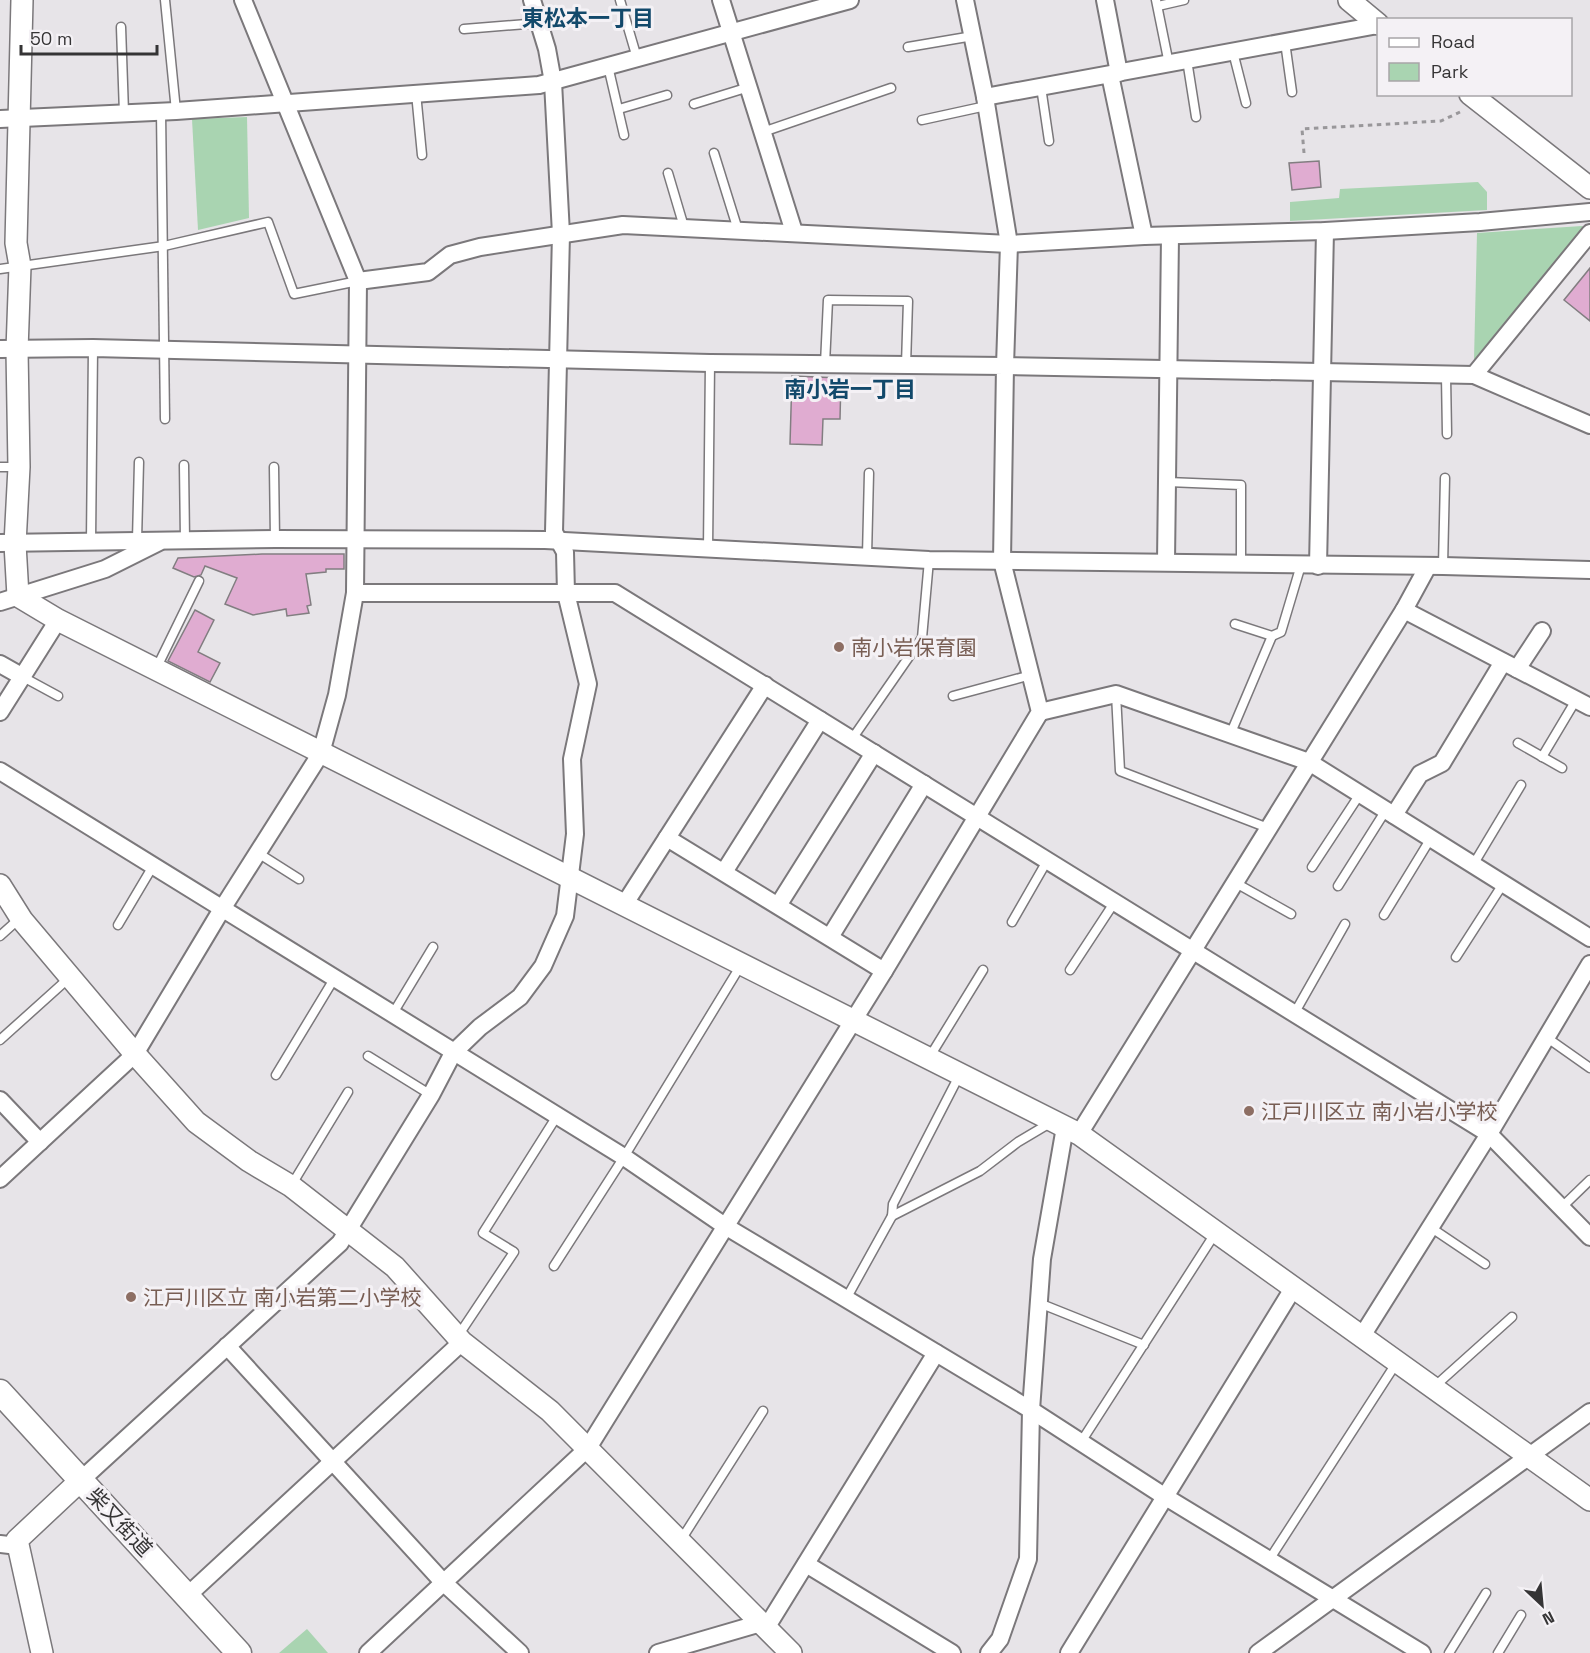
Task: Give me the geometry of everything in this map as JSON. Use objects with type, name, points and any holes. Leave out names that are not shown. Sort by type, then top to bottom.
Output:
[{"type":"main road","name":"柴又街道","points":[[0,1392],[239,1653]]},
{"type":"street","points":[[9,599],[10,267],[16,243],[21,117],[22,0]]},
{"type":"street","points":[[0,1179],[135,1054],[222,909],[321,753],[337,695],[355,593],[358,281],[243,0]]},
{"type":"street","points":[[42,1653],[9,1545],[340,1243],[431,1095],[453,1053],[480,1027],[520,997],[543,966],[565,916],[574,834],[572,759],[588,684],[566,593],[565,552],[555,532],[556,359],[561,234],[553,82],[532,0]]},
{"type":"street","points":[[721,0],[794,232]]},
{"type":"street","points":[[0,119],[168,111],[553,82],[850,0]]},
{"type":"street","points":[[368,1653],[588,1448],[884,971],[1040,712],[1002,561],[1009,244],[986,101],[965,0]]},
{"type":"street","points":[[1105,0],[1114,74],[1144,236]]},
{"type":"street","points":[[1349,0],[1377,23]]},
{"type":"street","points":[[986,101],[1041,87],[1377,24]]},
{"type":"street","points":[[1468,102],[1590,188]]},
{"type":"street","points":[[358,281],[428,272],[450,255],[623,225],[1009,244],[1144,236],[1325,231],[1491,221],[1590,212]]},
{"type":"street","points":[[1309,565],[1323,373],[1325,231]]},
{"type":"street","points":[[1474,375],[1590,233]]},
{"type":"street","points":[[1166,562],[1170,236]]},
{"type":"street","points":[[9,350],[166,349],[710,363],[1474,375],[1590,425]]},
{"type":"street","points":[[8,544],[275,539],[560,541],[929,560],[1590,570]]},
{"type":"street","points":[[9,599],[105,569],[164,540]]},
{"type":"street","points":[[989,1653],[1000,1638],[1028,1559],[1031,1410],[1042,1259],[1066,1127],[1191,951],[1404,610],[1435,566]]},
{"type":"street","points":[[355,593],[615,593],[1489,1134],[1590,1237]]},
{"type":"street","points":[[9,599],[58,620],[1066,1127],[1216,1231],[1590,1500]]},
{"type":"street","points":[[1404,610],[1583,703]]},
{"type":"street","points":[[0,712],[58,620]]},
{"type":"street","points":[[1390,813],[1420,774],[1442,764],[1510,665],[1542,632]]},
{"type":"street","points":[[0,664],[22,677]]},
{"type":"street","points":[[624,905],[765,686]]},
{"type":"street","points":[[1040,712],[1116,694],[1309,762],[1590,938]]},
{"type":"street","points":[[724,872],[820,720]]},
{"type":"street","points":[[778,904],[874,753]]},
{"type":"street","points":[[0,771],[624,1157],[725,1226],[1031,1410],[1164,1496],[1422,1653]]},
{"type":"street","points":[[830,937],[924,784]]},
{"type":"street","points":[[667,838],[884,971]]},
{"type":"street","points":[[0,885],[21,917],[70,977],[196,1122],[249,1161],[291,1186],[395,1267],[460,1339],[550,1411],[791,1653]]},
{"type":"street","points":[[1362,1336],[1489,1134],[1590,964]]},
{"type":"street","points":[[0,1101],[40,1142]]},
{"type":"street","points":[[1069,1653],[1294,1287]]},
{"type":"street","points":[[187,1596],[332,1463],[460,1339]]},
{"type":"street","points":[[227,1346],[443,1582],[520,1653]]},
{"type":"street","points":[[658,1653],[771,1620],[936,1353]]},
{"type":"street","points":[[1258,1653],[1590,1412]]},
{"type":"street","points":[[806,1564],[952,1653]]},
{"type":"lane","points":[[165,0],[168,111],[164,246],[165,419]]},
{"type":"lane","points":[[620,0],[637,58]]},
{"type":"lane","points":[[1169,64],[1157,3],[1184,0]]},
{"type":"lane","points":[[464,29],[539,23]]},
{"type":"lane","points":[[121,27],[124,113]]},
{"type":"lane","points":[[908,46],[973,36]]},
{"type":"lane","points":[[1285,42],[1292,92]]},
{"type":"lane","points":[[1233,52],[1246,103]]},
{"type":"lane","points":[[1187,60],[1196,117]]},
{"type":"lane","points":[[608,66],[624,135]]},
{"type":"lane","points":[[694,104],[749,87]]},
{"type":"lane","points":[[1041,87],[1049,141]]},
{"type":"lane","points":[[763,132],[891,88]]},
{"type":"lane","points":[[416,93],[422,154]]},
{"type":"lane","points":[[618,109],[667,95]]},
{"type":"lane","points":[[922,120],[986,101]]},
{"type":"lane","points":[[714,153],[738,230]]},
{"type":"lane","points":[[668,172],[684,227]]},
{"type":"lane","points":[[10,267],[117,250],[164,246],[268,222],[294,294],[358,281]]},
{"type":"lane","points":[[825,364],[828,300],[908,301],[906,365]]},
{"type":"lane","points":[[91,541],[93,348]]},
{"type":"lane","points":[[708,549],[710,363]]},
{"type":"lane","points":[[1446,376],[1447,434]]},
{"type":"lane","points":[[137,540],[139,462]]},
{"type":"lane","points":[[184,465],[185,540]]},
{"type":"lane","points":[[274,467],[275,539]]},
{"type":"lane","points":[[867,556],[869,473]]},
{"type":"lane","points":[[1435,566],[1445,478]]},
{"type":"lane","points":[[1168,482],[1241,485],[1241,564]]},
{"type":"lane","points":[[852,740],[922,638],[929,560]]},
{"type":"lane","points":[[1235,624],[1272,636],[1281,632],[1309,565]]},
{"type":"lane","points":[[156,669],[199,581]]},
{"type":"lane","points":[[1229,735],[1272,636]]},
{"type":"lane","points":[[953,696],[1032,675]]},
{"type":"lane","points":[[22,677],[58,696]]},
{"type":"lane","points":[[1116,694],[1120,771],[1268,828]]},
{"type":"lane","points":[[1542,757],[1583,703]]},
{"type":"lane","points":[[1518,743],[1562,768]]},
{"type":"lane","points":[[1473,865],[1521,785]]},
{"type":"lane","points":[[1312,867],[1360,794]]},
{"type":"lane","points":[[1338,886],[1390,813]]},
{"type":"lane","points":[[1384,915],[1431,838]]},
{"type":"lane","points":[[258,853],[299,879]]},
{"type":"lane","points":[[1012,922],[1047,861]]},
{"type":"lane","points":[[118,925],[153,866]]},
{"type":"lane","points":[[1234,882],[1291,914]]},
{"type":"lane","points":[[1456,957],[1503,884]]},
{"type":"lane","points":[[1070,970],[1114,903]]},
{"type":"lane","points":[[0,936],[21,917]]},
{"type":"lane","points":[[1294,1014],[1345,924]]},
{"type":"lane","points":[[392,1015],[433,947]]},
{"type":"lane","points":[[554,1266],[624,1157],[741,965]]},
{"type":"lane","points":[[928,1058],[983,970]]},
{"type":"lane","points":[[0,1040],[70,977]]},
{"type":"lane","points":[[276,1075],[334,979]]},
{"type":"lane","points":[[1546,1037],[1590,1068]]},
{"type":"lane","points":[[368,1056],[431,1095]]},
{"type":"lane","points":[[846,1299],[892,1216],[893,1203],[960,1074]]},
{"type":"lane","points":[[291,1186],[348,1092]]},
{"type":"lane","points":[[460,1339],[514,1252],[483,1233],[557,1116]]},
{"type":"lane","points":[[892,1216],[980,1171],[1018,1142],[1066,1127]]},
{"type":"lane","points":[[1561,1208],[1590,1180]]},
{"type":"lane","points":[[1430,1227],[1485,1264]]},
{"type":"lane","points":[[1082,1442],[1216,1231]]},
{"type":"lane","points":[[1039,1303],[1144,1345]]},
{"type":"lane","points":[[1434,1388],[1512,1317]]},
{"type":"lane","points":[[1269,1560],[1397,1362]]},
{"type":"lane","points":[[681,1540],[763,1412]]},
{"type":"lane","points":[[1449,1653],[1486,1593]]},
{"type":"lane","points":[[1498,1653],[1521,1614]]},
{"type":"path","points":[[1304,153],[1302,129],[1441,121],[1468,102]]},
{"type":"green space","points":[[247,117],[249,218],[198,230],[192,119]]},
{"type":"green space","points":[[1478,182],[1487,192],[1487,210],[1290,221],[1290,202],[1339,198],[1340,189]]},
{"type":"green space","points":[[1583,227],[1474,360],[1477,233]]},
{"type":"green space","points":[[307,1629],[328,1653],[279,1653]]},
{"type":"building","points":[[1319,161],[1321,187],[1292,190],[1289,163]]},
{"type":"building","points":[[1590,268],[1590,321],[1564,300]]},
{"type":"building","points":[[792,376],[841,378],[840,419],[823,419],[822,445],[790,444]]},
{"type":"building","points":[[262,554],[344,554],[344,569],[326,569],[326,572],[306,574],[311,605],[307,606],[309,613],[287,616],[286,609],[253,615],[225,604],[237,578],[205,566],[201,575],[194,577],[173,568],[178,558]]},
{"type":"building","points":[[195,610],[214,620],[198,652],[220,663],[210,682],[168,661]]},
{"type":"place","name":"南小岩保育園","points":[[839,647]]},
{"type":"place","name":"江戸川区立 南小岩小学校","points":[[1249,1111]]},
{"type":"place","name":"江戸川区立 南小岩第二小学校","points":[[131,1297]]},
{"type":"district","name":"東松本一丁目","points":[[588,18]]},
{"type":"district","name":"南小岩一丁目","points":[[850,389]]}]
